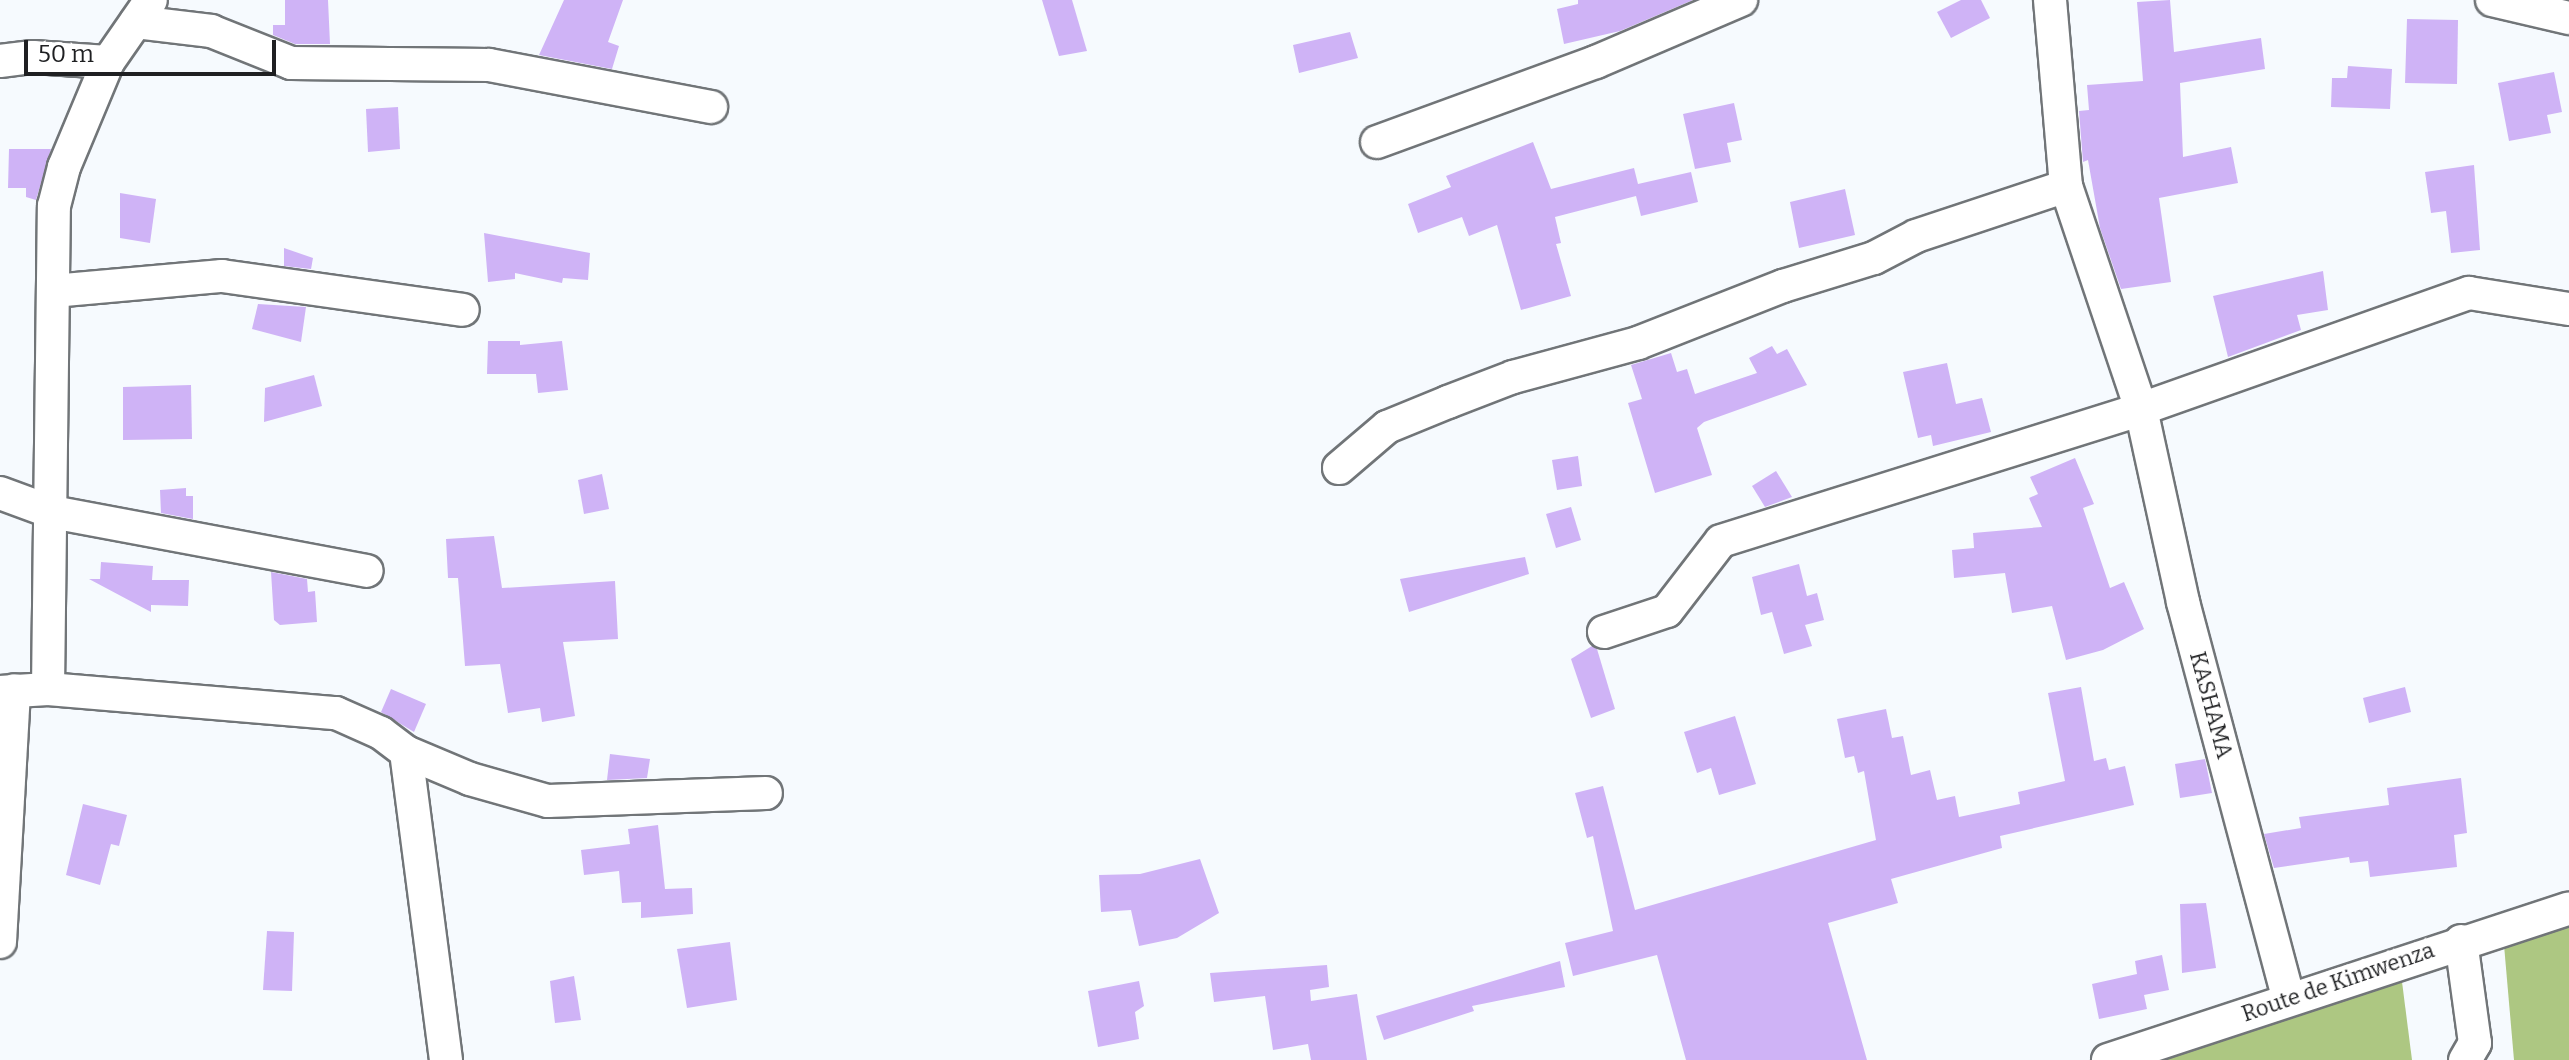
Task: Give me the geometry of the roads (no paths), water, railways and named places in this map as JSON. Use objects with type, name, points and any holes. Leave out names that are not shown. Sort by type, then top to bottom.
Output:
[{"type":"street","points":[[1377,142],[1596,62],[1741,0]]},
{"type":"street","name":"KASHAMA","points":[[2050,0],[2066,186],[2141,409],[2183,602],[2289,999]]},
{"type":"street","points":[[2492,0],[2569,18]]},
{"type":"street","points":[[48,689],[57,188],[108,62],[143,11],[211,31],[291,63],[489,65],[711,107]]},
{"type":"street","points":[[0,61],[33,57],[108,62]]},
{"type":"street","points":[[1339,468],[1387,427],[1448,402],[1638,343],[1783,286],[1874,258],[1916,236],[2066,186]]},
{"type":"street","points":[[53,291],[222,276],[463,310]]},
{"type":"street","points":[[1604,632],[1667,611],[1716,543],[2141,409],[2253,365],[2469,293],[2569,309]]},
{"type":"street","points":[[0,493],[52,512],[367,571]]},
{"type":"street","points":[[0,942],[7,691],[48,689],[336,713],[381,733],[406,752],[470,779],[548,801],[766,793]]},
{"type":"street","points":[[406,752],[446,1060]]},
{"type":"street","name":"Route de Kimwenza","points":[[2108,1060],[2461,941],[2569,908]]},
{"type":"street","points":[[2461,941],[2475,1043],[2465,1060]]}]
